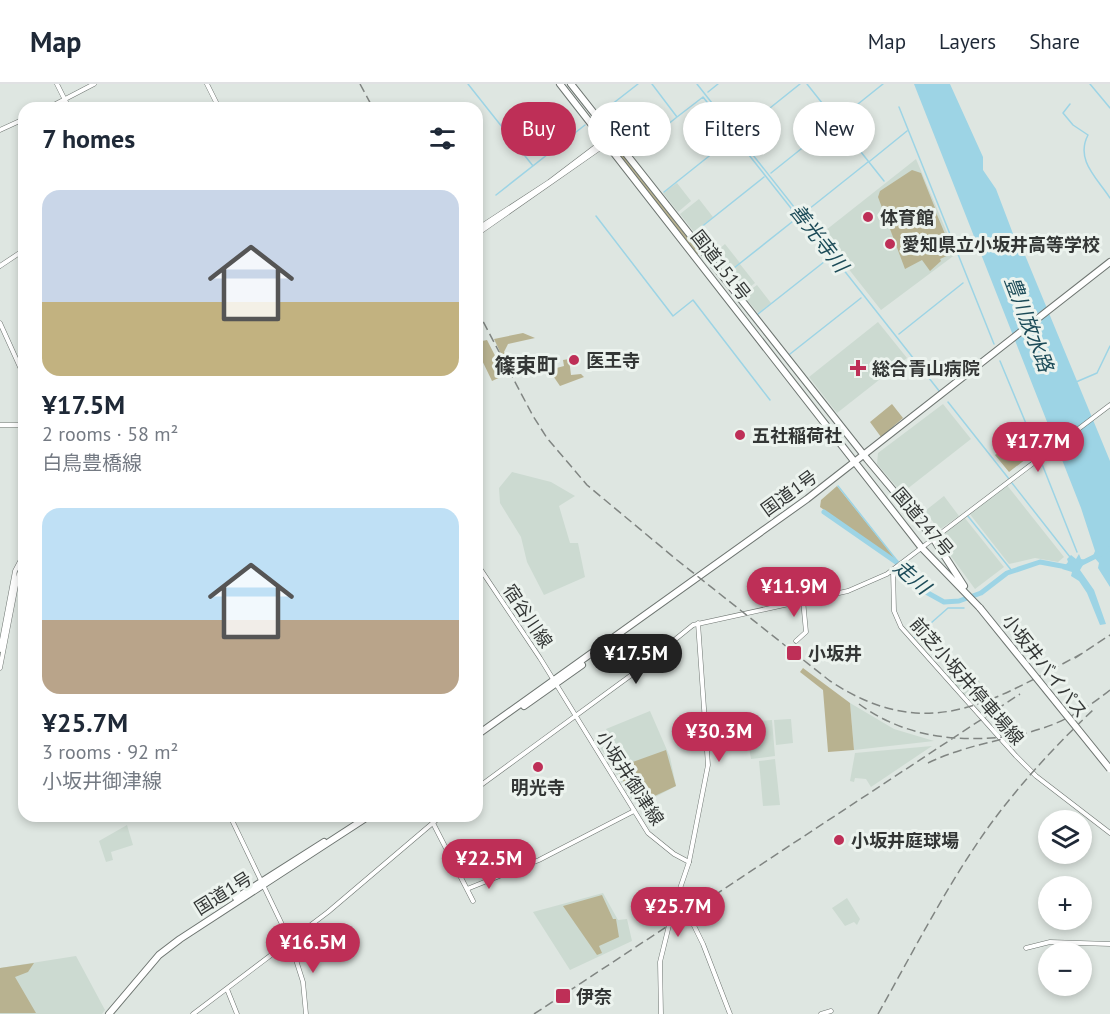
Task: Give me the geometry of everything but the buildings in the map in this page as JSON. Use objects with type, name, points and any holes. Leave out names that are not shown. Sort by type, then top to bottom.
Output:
[{"type":"highway","name":"国道151号","points":[[560,84],[588,120]]},
{"type":"highway","name":"国道151号","points":[[571,84],[588,105]]},
{"type":"highway","name":"国道151号","points":[[616,156],[857,464]]},
{"type":"highway","name":"国道151号","points":[[629,156],[866,457]]},
{"type":"highway","name":"国道1号","points":[[1054,309],[1110,262]]},
{"type":"highway","name":"国道1号","points":[[483,733],[857,464],[1054,309],[1110,268]]},
{"type":"highway","name":"国道247号","points":[[866,457],[933,538],[980,608]]},
{"type":"highway","name":"国道247号","points":[[857,464],[921,547],[969,594]]},
{"type":"highway","name":"小坂井バイパス","points":[[980,608],[1110,769]]},
{"type":"highway","name":"国道1号","points":[[109,1014],[159,955],[354,822]]},
{"type":"highway","name":"国道1号","points":[[105,1014],[162,948],[359,822]]},
{"type":"main road","points":[[57,84],[65,100]]},
{"type":"main road","points":[[61,102],[94,84]]},
{"type":"main road","points":[[207,84],[216,102]]},
{"type":"main road","points":[[0,130],[18,122]]},
{"type":"main road","points":[[483,225],[588,154]]},
{"type":"main road","points":[[483,230],[588,154]]},
{"type":"main road","points":[[0,266],[18,254]]},
{"type":"main road","points":[[0,323],[18,363]]},
{"type":"main road","points":[[483,784],[699,623],[848,591],[893,570],[1110,405]]},
{"type":"main road","points":[[0,425],[18,425]]},
{"type":"main road","points":[[0,650],[18,565]]},
{"type":"main road","name":"前芝小坂井停車場線","points":[[893,570],[894,611],[901,627],[1023,763],[1110,833]]},
{"type":"main road","name":"宿谷川線","points":[[483,573],[554,683]]},
{"type":"main road","points":[[0,668],[18,577]]},
{"type":"main road","points":[[796,640],[806,632],[803,600]]},
{"type":"main road","points":[[661,1014],[660,962],[678,893],[689,862],[708,765],[699,623]]},
{"type":"main road","name":"小坂井御津線","points":[[554,683],[634,811],[655,840],[689,862]]},
{"type":"main road","points":[[467,889],[539,860],[634,811]]},
{"type":"main road","points":[[233,822],[290,941],[303,982],[306,1014]]},
{"type":"main road","points":[[193,1014],[290,941],[433,823],[473,901]]},
{"type":"main road","points":[[678,893],[703,944],[730,1014]]},
{"type":"main road","points":[[1026,948],[1050,942],[1110,944]]},
{"type":"main road","points":[[227,989],[237,1014]]},
{"type":"main road","points":[[821,1014],[831,1011]]},
{"type":"shaded area","points":[[618,156],[625,156],[700,252],[696,255]]},
{"type":"shaded area","name":"愛知県立小坂井高等学校","points":[[916,159],[956,254],[881,310],[821,234]]},
{"type":"shaded area","points":[[912,170],[921,173],[935,208],[928,212],[935,210],[953,253],[940,259],[941,261],[930,271],[922,260],[905,269],[878,197],[880,191]]},
{"type":"shaded area","points":[[677,183],[691,201],[678,212],[663,193]]},
{"type":"shaded area","points":[[699,199],[713,217],[694,232],[680,214]]},
{"type":"shaded area","points":[[725,244],[740,263],[734,268],[740,264],[755,283],[742,293],[727,274],[731,271],[726,273],[712,255]]},
{"type":"shaded area","points":[[757,285],[771,303],[758,313],[743,295]]},
{"type":"shaded area","name":"総合青山病院","points":[[878,322],[907,358],[837,413],[809,377]]},
{"type":"shaded area","points":[[523,333],[535,338],[508,344],[504,352],[511,362],[520,356],[531,358],[534,363],[510,373],[494,339]]},
{"type":"shaded area","points":[[487,340],[505,375],[492,381],[483,362],[483,341]]},
{"type":"shaded area","points":[[569,359],[571,375],[581,374],[584,377],[560,386],[549,370],[564,366],[563,360]]},
{"type":"shaded area","points":[[892,404],[903,418],[881,437],[870,422]]},
{"type":"shaded area","points":[[943,404],[971,439],[902,493],[877,464],[878,453]]},
{"type":"shaded area","points":[[1013,441],[1026,459],[1009,472],[995,455]]},
{"type":"shaded area","points":[[512,472],[551,482],[575,496],[559,506],[570,543],[578,543],[585,577],[544,595],[527,562],[521,537],[500,503],[499,488]]},
{"type":"shaded area","points":[[1006,484],[1064,557],[1058,562],[1035,558],[1009,564],[969,513]]},
{"type":"shaded area","points":[[837,486],[898,562],[820,507],[821,500]]},
{"type":"shaded area","points":[[944,496],[959,516],[939,530],[925,511]]},
{"type":"shaded area","points":[[964,517],[1004,567],[975,589],[939,540],[940,535]]},
{"type":"shaded area","points":[[964,663],[980,682],[961,695],[947,678]]},
{"type":"shaded area","points":[[803,668],[850,703],[854,750],[828,752],[823,690],[800,672]]},
{"type":"shaded area","points":[[850,703],[894,729],[934,741],[854,750]]},
{"type":"shaded area","points":[[650,711],[670,757],[676,786],[644,803],[640,796],[632,800],[597,742],[610,738],[606,729]]},
{"type":"shaded area","points":[[791,719],[793,743],[776,745],[774,720]]},
{"type":"shaded area","points":[[772,720],[775,756],[751,759],[749,747],[743,747],[741,722]]},
{"type":"shaded area","points":[[932,746],[871,787],[866,779],[855,778],[854,782],[850,781],[855,753]]},
{"type":"shaded area","points":[[666,750],[676,786],[644,801],[641,794],[633,798],[616,768]]},
{"type":"shaded area","points":[[775,759],[780,805],[763,806],[759,761]]},
{"type":"shaded area","points":[[127,825],[133,845],[111,852],[113,860],[106,862],[99,841]]},
{"type":"shaded area","points":[[603,893],[618,920],[627,919],[632,941],[570,970],[533,912]]},
{"type":"shaded area","points":[[602,895],[613,919],[616,919],[619,937],[599,946],[602,953],[597,955],[563,906]]},
{"type":"shaded area","points":[[847,898],[860,919],[857,925],[854,922],[845,926],[832,908]]},
{"type":"shaded area","points":[[76,956],[105,1010],[102,1014],[0,1014],[0,968]]},
{"type":"shaded area","points":[[34,963],[28,972],[15,977],[36,1013],[0,1013],[0,968]]},
{"type":"water","name":"豊川放水路","points":[[914,84],[950,84],[983,157],[983,170],[996,189],[1015,239],[1020,243],[1110,461],[1110,587],[1098,568],[1099,563],[1093,556],[1095,551],[1081,508]]},
{"type":"water","points":[[1079,554],[1081,559],[1086,560],[1080,570],[1094,590],[1106,624],[1100,625],[1087,593],[1079,581],[1071,576],[1072,572],[1062,569],[1071,555],[1076,559]]},
{"type":"waterway","points":[[468,84],[482,102]]},
{"type":"waterway","points":[[615,102],[638,84]]},
{"type":"waterway","name":"善光寺川","points":[[652,84],[677,117],[703,97],[798,217],[800,215]]},
{"type":"waterway","name":"善光寺川","points":[[697,84],[940,392]]},
{"type":"waterway","points":[[708,92],[718,84]]},
{"type":"waterway","points":[[778,102],[800,84]]},
{"type":"waterway","points":[[807,84],[884,181]]},
{"type":"waterway","points":[[860,102],[883,84]]},
{"type":"waterway","points":[[1090,84],[1110,108]]},
{"type":"waterway","points":[[483,103],[533,166]]},
{"type":"waterway","points":[[1070,104],[1063,113],[1073,125],[1088,135],[1084,153],[1086,161],[1110,198]]},
{"type":"waterway","points":[[899,107],[994,344]]},
{"type":"waterway","points":[[671,122],[677,117]]},
{"type":"waterway","points":[[496,195],[585,125]]},
{"type":"waterway","points":[[870,161],[907,131]]},
{"type":"waterway","points":[[771,173],[793,155]]},
{"type":"waterway","points":[[664,192],[709,156]]},
{"type":"waterway","points":[[804,213],[868,162]]},
{"type":"waterway","points":[[695,232],[764,177]]},
{"type":"waterway","points":[[596,216],[673,316],[693,300],[770,400]]},
{"type":"waterway","points":[[734,268],[797,218]]},
{"type":"waterway","points":[[758,314],[829,258]]},
{"type":"waterway","points":[[899,334],[963,283]]},
{"type":"waterway","points":[[790,354],[861,298]]},
{"type":"waterway","points":[[1076,382],[1097,373],[1110,346]]},
{"type":"waterway","points":[[1000,361],[1037,450]]},
{"type":"waterway","name":"善光寺川","points":[[948,402],[1009,479]]},
{"type":"waterway","points":[[1042,464],[1077,552]]},
{"type":"waterway","name":"善光寺川","points":[[1012,483],[1070,557]]},
{"type":"waterway","points":[[838,486],[899,563]]},
{"type":"waterway","name":"走川","points":[[824,512],[896,562],[926,592],[944,602],[959,601],[981,593],[1007,573],[1040,562],[1067,567]]},
{"type":"waterway","points":[[967,515],[1012,571]]},
{"type":"waterway","name":"善光寺川","points":[[1082,563],[1110,549]]},
{"type":"waterway","points":[[914,638],[948,608],[964,608]]},
{"type":"railway","points":[[360,84],[370,102]]},
{"type":"railway","points":[[483,321],[533,416],[547,438],[587,485],[677,560],[830,681],[865,700],[897,711],[928,713],[958,710],[988,701],[1081,654]]},
{"type":"railway","points":[[1075,658],[1110,635]]},
{"type":"railway","points":[[928,763],[970,747],[1050,726],[1077,713],[1110,690]]},
{"type":"railway","points":[[534,1014],[1020,694]]},
{"type":"railway","points":[[859,704],[893,723],[928,734],[966,738],[1004,737]]},
{"type":"railway","points":[[878,1014],[944,897],[987,829],[1037,767],[1093,710]]},
{"type":"place","name":"体育館","points":[[868,217]]},
{"type":"place","name":"愛知県立小坂井高等学校","points":[[890,244]]},
{"type":"place","name":"医王寺","points":[[574,360]]},
{"type":"place","name":"総合青山病院","points":[[858,368]]},
{"type":"place","name":"五社稲荷社","points":[[740,435]]},
{"type":"place","name":"小坂井","points":[[794,653]]},
{"type":"place","name":"明光寺","points":[[538,767]]},
{"type":"place","name":"小坂井庭球場","points":[[839,840]]},
{"type":"place","name":"伊奈","points":[[563,996]]},
{"type":"district","name":"篠束町","points":[[526,365]]}]
